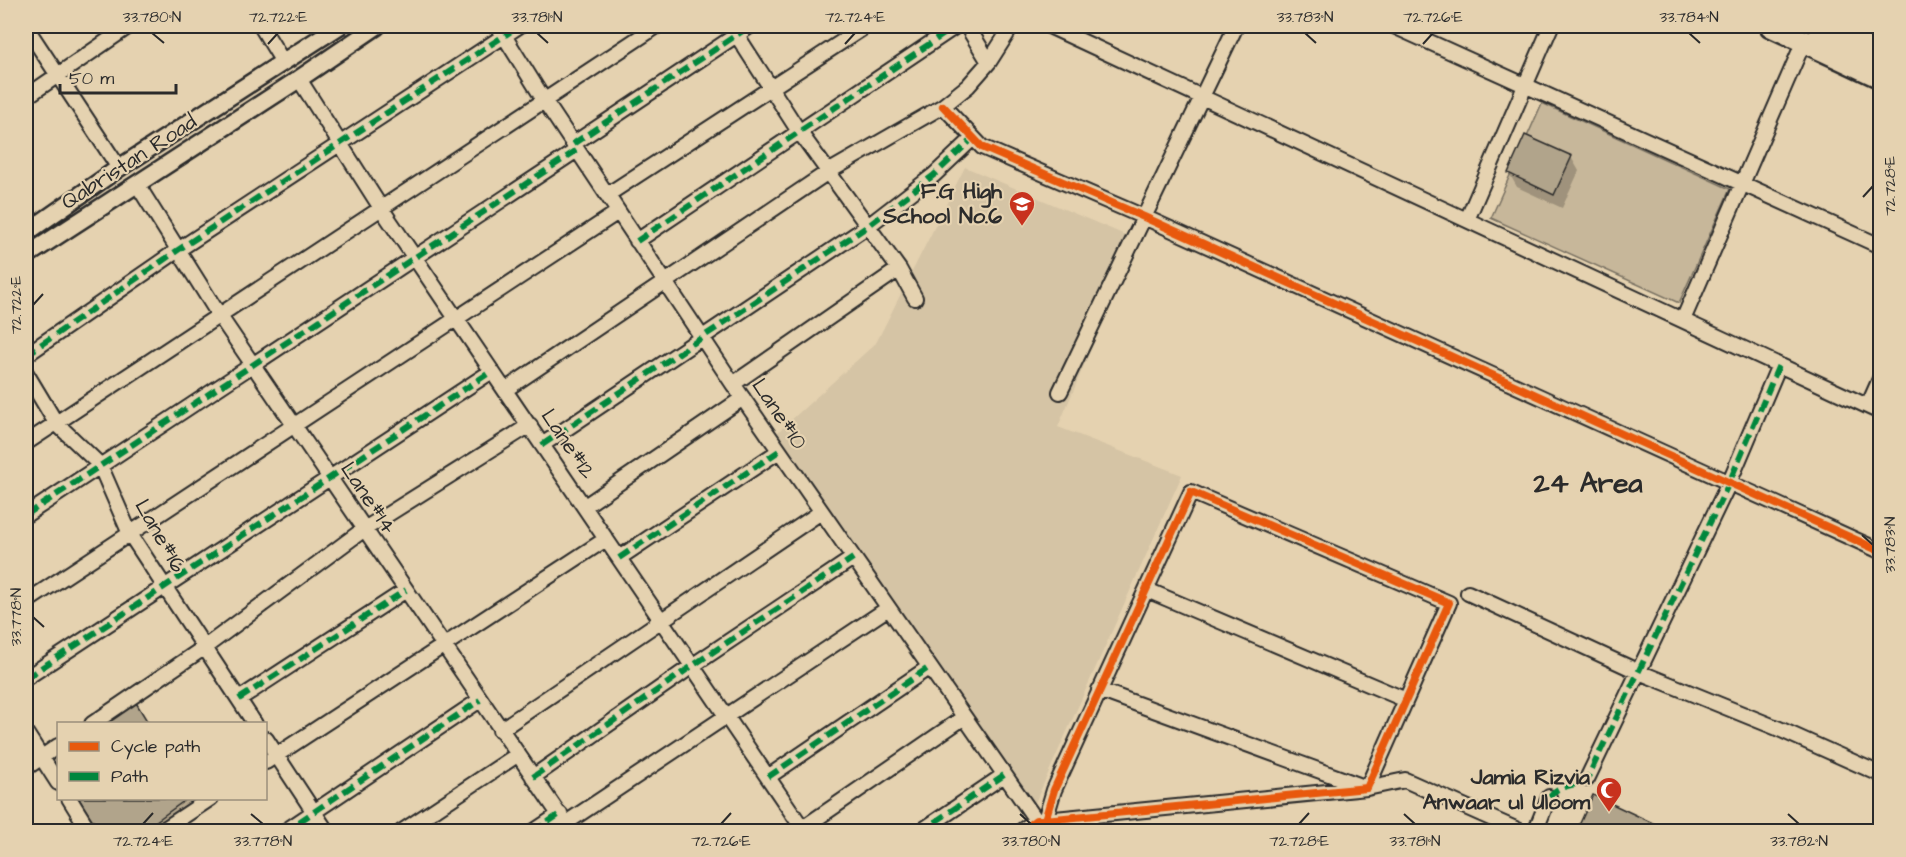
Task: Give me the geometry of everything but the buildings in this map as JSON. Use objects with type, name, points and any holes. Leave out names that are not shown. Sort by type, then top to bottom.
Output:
[{"type":"main road","points":[[1771,26],[1842,40],[1881,54]]},
{"type":"main road","points":[[1842,40],[1881,77]]},
{"type":"street","points":[[26,97],[129,26]]},
{"type":"street","points":[[261,26],[283,62]]},
{"type":"street","name":"Qabristan Road","points":[[26,256],[299,80],[341,48],[377,26]]},
{"type":"street","points":[[26,355],[178,250],[341,145],[501,31],[519,26]]},
{"type":"street","points":[[26,443],[657,26]]},
{"type":"street","points":[[26,515],[415,258],[575,147],[734,30],[750,26]]},
{"type":"street","points":[[607,195],[866,26]]},
{"type":"street","points":[[637,241],[798,130],[956,26]]},
{"type":"street","points":[[967,26],[989,62]]},
{"type":"street","points":[[505,390],[828,172],[943,106],[968,86],[989,62],[1012,26]]},
{"type":"street","points":[[1049,26],[1874,409],[1881,380]]},
{"type":"street","points":[[1060,392],[1236,26]]},
{"type":"street","points":[[1394,26],[1528,84],[1881,246]]},
{"type":"street","points":[[1467,220],[1528,84],[1551,26]]},
{"type":"street","points":[[26,27],[119,168]]},
{"type":"street","points":[[335,28],[341,48]]},
{"type":"street","name":"Qabristan Road","points":[[26,233],[119,168],[335,28]]},
{"type":"street","points":[[734,30],[798,130],[899,269],[915,298]]},
{"type":"street","name":"Lane#10","points":[[501,31],[544,100],[742,398],[963,718],[1004,775],[1044,824]]},
{"type":"street","points":[[1683,320],[1741,182],[1811,33]]},
{"type":"street","name":"Lane#12","points":[[299,80],[381,208],[662,620],[801,830]]},
{"type":"street","points":[[943,106],[982,147],[1144,217],[1881,551]]},
{"type":"street","points":[[543,445],[868,226],[934,176],[972,139]]},
{"type":"street","name":"Lane#14","points":[[137,184],[253,366],[565,823]]},
{"type":"street","points":[[26,602],[618,212]]},
{"type":"street","points":[[733,384],[899,269]]},
{"type":"street","points":[[1587,779],[1730,483],[1779,365]]},
{"type":"street","points":[[26,678],[492,371]]},
{"type":"street","name":"Lane#16","points":[[26,373],[56,423],[100,465],[130,534],[254,722]]},
{"type":"street","points":[[585,506],[742,398]]},
{"type":"street","points":[[93,722],[205,646],[363,530],[530,425]]},
{"type":"street","points":[[619,558],[779,451]]},
{"type":"street","points":[[1044,824],[1054,790],[1191,492],[1449,603],[1367,788]]},
{"type":"street","points":[[500,730],[821,512]]},
{"type":"street","points":[[271,759],[606,539]]},
{"type":"street","points":[[533,777],[692,666],[853,558]]},
{"type":"street","points":[[239,699],[405,590]]},
{"type":"street","points":[[1147,590],[1406,700]]},
{"type":"street","points":[[1468,593],[1639,672],[1757,719],[1881,774]]},
{"type":"street","points":[[533,831],[565,823],[887,609]]},
{"type":"street","points":[[768,777],[928,668]]},
{"type":"street","points":[[1099,690],[1367,788]]},
{"type":"street","points":[[284,831],[480,700]]},
{"type":"street","points":[[801,830],[963,718]]},
{"type":"street","points":[[26,734],[57,781]]},
{"type":"street","points":[[267,743],[271,759],[327,831]]},
{"type":"street","points":[[26,768],[57,747]]},
{"type":"street","points":[[401,831],[517,755]]},
{"type":"street","points":[[920,831],[1004,775]]},
{"type":"street","points":[[1020,831],[1044,824],[1367,788],[1405,780],[1522,831]]},
{"type":"street","points":[[1535,831],[1549,797]]},
{"type":"street","points":[[70,800],[90,831]]},
{"type":"street","points":[[160,831],[207,800]]},
{"type":"shaded area","points":[[1542,103],[1730,189],[1679,303],[1491,218]]},
{"type":"shaded area","points":[[965,167],[1137,240],[1058,427],[1182,475],[1034,805],[768,441],[876,343]]},
{"type":"marked path","points":[[26,355],[178,250],[519,26]]},
{"type":"marked path","points":[[573,144],[750,26]]},
{"type":"marked path","points":[[637,241],[956,26]]},
{"type":"marked path","points":[[542,445],[868,226],[934,175],[972,139]]},
{"type":"marked path","points":[[26,515],[577,150]]},
{"type":"marked path","points":[[1549,797],[1557,790],[1587,779],[1729,483],[1779,365]]},
{"type":"marked path","points":[[26,678],[492,371]]},
{"type":"marked path","points":[[619,558],[779,451]]},
{"type":"marked path","points":[[533,777],[692,666],[853,558]]},
{"type":"marked path","points":[[239,699],[406,590]]},
{"type":"marked path","points":[[768,777],[928,668]]},
{"type":"marked path","points":[[284,832],[480,700]]},
{"type":"marked path","points":[[920,832],[1004,775]]},
{"type":"marked path","points":[[533,832],[560,814]]},
{"type":"cycle path","points":[[943,106],[982,147],[1144,217],[1880,551]]},
{"type":"cycle path","points":[[1020,832],[1036,820],[1045,820],[1367,788],[1449,603],[1191,492],[1054,790],[1045,820],[1051,832]]},
{"type":"place","name":"F.G High School No.6","points":[[1022,227]]},
{"type":"place","name":"Jamia Rizvia Anwaar ul Uloom","points":[[1609,813]]},
{"type":"district","name":"24 Area","points":[[1588,483]]}]
